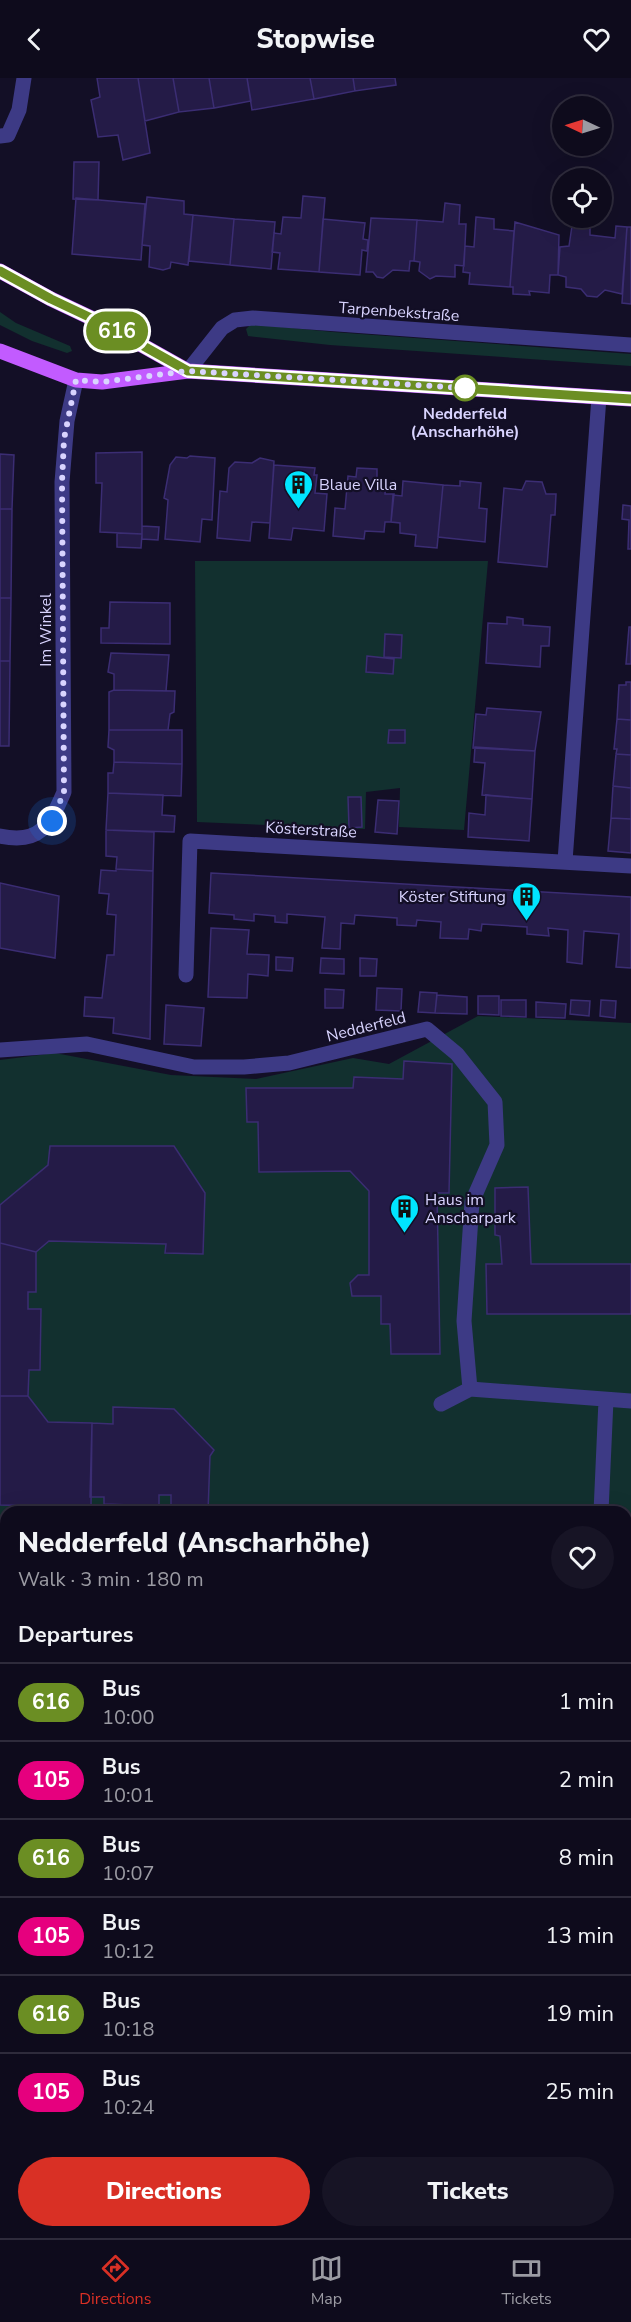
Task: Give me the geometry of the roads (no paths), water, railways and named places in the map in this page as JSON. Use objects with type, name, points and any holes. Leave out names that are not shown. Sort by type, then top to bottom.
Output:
[{"type":"main road","points":[[0,271],[106,325],[188,371]]},
{"type":"main road","points":[[0,351],[76,380],[102,382],[188,371],[631,399]]},
{"type":"street","points":[[0,136],[8,135],[20,110],[24,78]]},
{"type":"street","name":"Tarpenbekstraße","points":[[188,371],[222,328],[235,320],[253,318],[631,345]]},
{"type":"street","name":"Im Winkel","points":[[0,836],[7,838],[34,836],[52,821],[64,792],[62,482],[64,439],[76,380]]},
{"type":"street","points":[[565,861],[599,397]]},
{"type":"street","name":"Kösterstraße","points":[[186,975],[190,841],[631,866]]},
{"type":"street","name":"Nedderfeld","points":[[0,1050],[87,1044],[194,1067],[244,1068],[289,1064],[426,1029],[457,1054],[495,1101],[497,1145],[472,1202],[464,1321],[470,1389]]},
{"type":"street","points":[[441,1404],[470,1389],[631,1401]]},
{"type":"street","points":[[601,1506],[606,1400]]},
{"type":"place","name":"Nedderfeld (Anscharhöhe)","points":[[465,388]]},
{"type":"place","name":"Blaue Villa","points":[[298,510]]},
{"type":"place","name":"Köster Stiftung","points":[[527,922]]},
{"type":"place","name":"Haus im Anscharpark","points":[[404,1234]]}]
